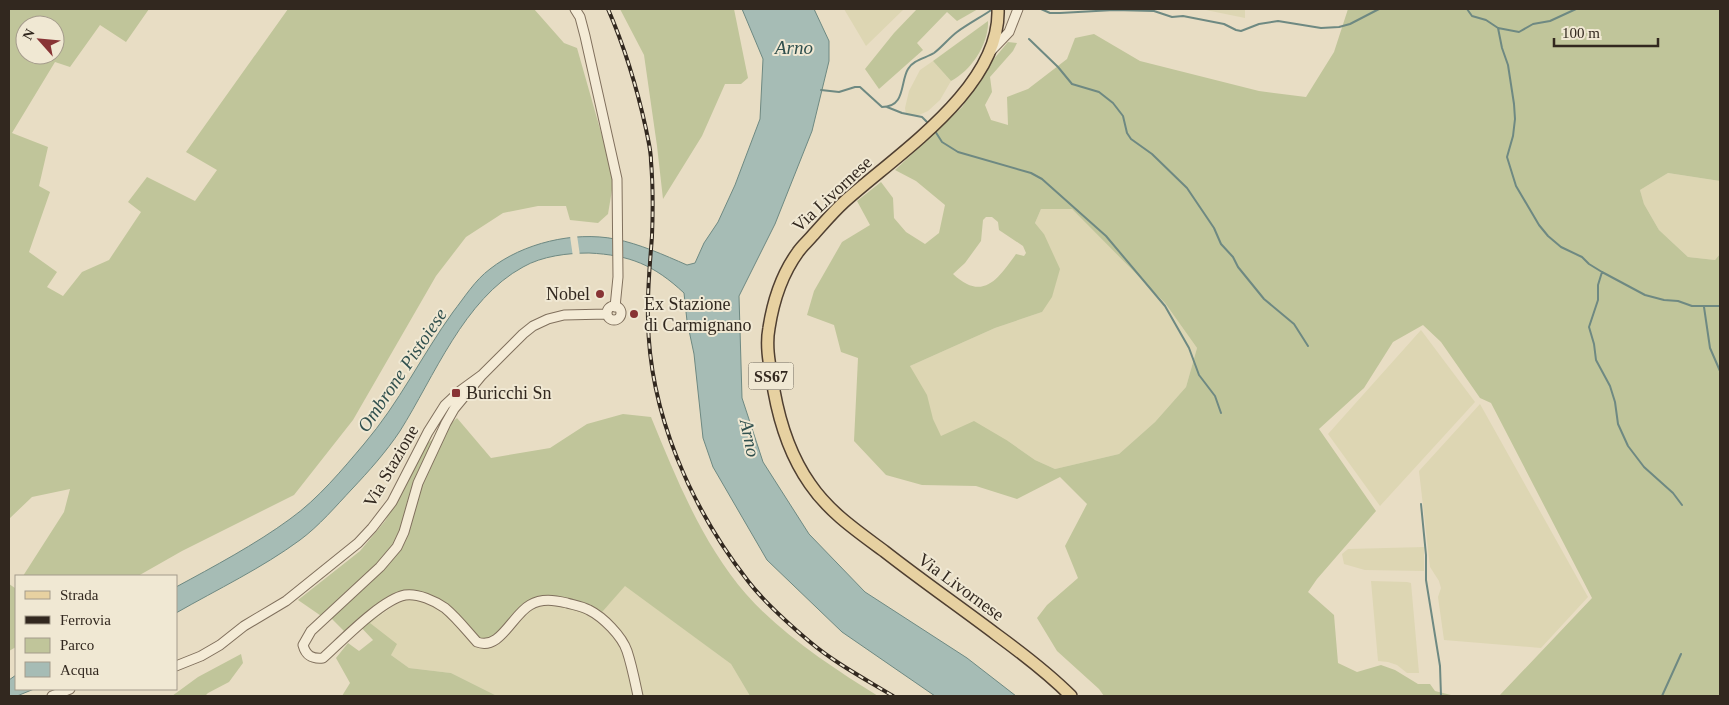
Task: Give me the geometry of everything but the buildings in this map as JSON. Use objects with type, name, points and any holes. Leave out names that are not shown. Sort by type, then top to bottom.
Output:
[{"type":"main road","name":"Via Livornese","points":[[998,9],[994,41],[985,63],[967,90],[900,155],[845,202],[798,252],[785,274],[775,301],[768,330],[769,361],[782,425],[794,458],[810,484],[827,505],[890,556],[1038,666],[1071,696]]},
{"type":"street","name":"Via Stazione","points":[[178,665],[207,652],[286,600],[358,543],[392,502],[428,432],[445,405],[482,375],[533,326],[548,319],[564,315],[607,314],[609,308],[615,307],[618,277],[617,179],[585,36],[580,17],[575,9]]},
{"type":"street","points":[[989,54],[1008,32],[1018,9]]},
{"type":"street","points":[[482,375],[454,409],[446,423],[418,483],[404,532],[397,547],[380,567],[311,631],[303,644],[305,651],[310,656],[323,658],[387,603],[405,595],[413,595],[446,609],[477,642],[483,644],[494,641],[501,636],[517,615],[528,606],[538,601],[558,601],[577,605],[596,614],[622,641],[627,651],[638,696]]},
{"type":"street","points":[[52,696],[67,690]]},
{"type":"shaded area","points":[[844,9],[904,9],[866,46]]},
{"type":"shaded area","points":[[1201,9],[1245,9],[1245,18]]},
{"type":"shaded area","points":[[933,61],[951,81],[940,100],[928,111],[917,116],[906,115],[905,108],[909,91],[920,70]]},
{"type":"shaded area","points":[[1668,173],[1720,181],[1720,254],[1715,260],[1688,257],[1659,230],[1644,204],[1640,190]]},
{"type":"shaded area","points":[[1041,209],[1072,209],[1165,303],[1197,348],[1186,387],[1155,422],[1119,454],[1055,469],[1035,460],[1008,441],[940,436],[910,366],[995,328],[1042,312],[1044,234],[1035,223]]},
{"type":"shaded area","points":[[1421,330],[1475,402],[1380,506],[1328,434]]},
{"type":"shaded area","points":[[1480,404],[1588,597],[1541,648],[1444,640],[1438,597],[1441,588],[1430,567],[1419,471]]},
{"type":"shaded area","points":[[1424,547],[1424,571],[1365,570],[1344,564],[1342,554],[1348,549]]},
{"type":"shaded area","points":[[1371,581],[1411,583],[1419,673],[1407,673],[1397,665],[1378,661]]},
{"type":"shaded area","points":[[625,585],[731,664],[750,696],[497,696],[451,673],[409,668],[391,655],[370,623],[401,600],[413,599],[427,603],[444,613],[473,644],[518,620],[538,604],[580,611],[596,619]]},
{"type":"green space","points":[[9,9],[149,9],[126,42],[100,25],[70,67],[64,65],[65,15],[15,15],[15,65],[53,65],[12,133],[48,147],[39,186],[50,192],[29,252],[57,272],[47,287],[63,296],[82,272],[109,260],[141,212],[128,202],[147,177],[195,201],[217,170],[186,152],[288,9],[534,9],[564,43],[577,48],[614,178],[608,214],[598,223],[570,220],[566,206],[538,206],[503,213],[466,237],[436,276],[353,420],[294,495],[182,551],[140,575],[24,575],[64,512],[70,489],[32,497],[9,519]]},
{"type":"green space","points":[[620,9],[734,9],[748,78],[741,84],[725,84],[702,136],[663,199],[644,55]]},
{"type":"green space","points":[[917,9],[978,9],[957,21],[947,12],[917,43],[923,50],[879,89],[865,69],[894,33]]},
{"type":"green space","points":[[1348,9],[1720,9],[1720,181],[1668,173],[1640,190],[1644,204],[1659,230],[1688,257],[1715,260],[1720,254],[1720,696],[1499,696],[1592,598],[1491,403],[1480,398],[1441,342],[1423,325],[1393,342],[1364,388],[1319,429],[1376,511],[1308,592],[1334,615],[1338,663],[1357,672],[1381,665],[1395,670],[1418,684],[1430,684],[1435,691],[1455,696],[1104,696],[1099,689],[1057,651],[1037,618],[1047,605],[1078,578],[1065,546],[1087,504],[1060,477],[1017,499],[976,486],[922,485],[886,475],[854,441],[858,358],[841,352],[834,325],[807,315],[814,291],[842,242],[870,225],[857,201],[881,182],[893,198],[894,218],[906,232],[925,244],[939,233],[945,205],[916,181],[895,170],[962,107],[993,60],[1008,42],[1017,43],[1013,51],[990,77],[992,92],[985,105],[991,120],[1008,125],[1007,97],[1028,89],[1067,59],[1075,38],[1094,34],[1140,61],[1259,91],[1306,97],[1334,52]],"holes":[[[1041,209],[1072,209],[1165,303],[1197,348],[1186,387],[1155,422],[1119,454],[1055,469],[1035,460],[974,421],[941,436],[933,419],[927,395],[910,366],[995,328],[1042,312],[1052,297],[1060,269],[1044,234],[1035,223]],[[986,217],[992,217],[998,222],[999,230],[1023,246],[1026,253],[1024,256],[1016,254],[1003,272],[989,284],[981,287],[973,286],[953,274],[965,263],[981,241],[983,220]]]},
{"type":"green space","points":[[988,21],[988,30],[977,56],[965,71],[951,81],[933,61]]},
{"type":"green space","points":[[623,414],[651,417],[680,486],[703,532],[730,574],[746,594],[791,636],[826,662],[878,696],[750,696],[731,664],[625,586],[596,619],[568,608],[538,604],[518,620],[495,646],[485,649],[473,643],[432,605],[413,599],[402,600],[370,623],[397,644],[391,655],[409,668],[451,673],[497,696],[342,696],[350,683],[336,658],[348,643],[359,651],[373,640],[357,623],[346,633],[332,619],[327,620],[298,600],[360,551],[385,521],[427,444],[457,418],[491,458],[550,448],[587,424]]},
{"type":"green space","points":[[9,584],[15,588],[15,648],[9,651]]},
{"type":"green space","points":[[241,654],[243,663],[229,682],[205,696],[172,696],[198,677]]},
{"type":"water","name":"Arno","points":[[742,9],[814,9],[829,41],[829,61],[812,131],[775,224],[739,296],[742,398],[763,462],[809,534],[865,592],[967,658],[1016,696],[935,696],[842,632],[767,560],[713,467],[703,438],[694,354],[687,321],[684,293],[662,275],[641,263],[604,254],[572,254],[547,258],[530,263],[502,281],[467,319],[438,364],[413,410],[389,446],[327,516],[285,550],[178,612],[178,586],[234,555],[277,528],[300,511],[329,484],[377,428],[442,328],[470,289],[479,278],[503,260],[518,252],[550,241],[566,238],[599,237],[634,244],[687,265],[695,263],[704,243],[718,222],[735,185],[760,119],[763,59]]},
{"type":"water","points":[[15,676],[15,690],[32,690],[17,696],[9,696],[9,680]]},
{"type":"pier","points":[[577,235],[580,256],[573,257],[570,236]]},
{"type":"waterway","points":[[821,90],[839,92],[860,87],[882,107],[890,106],[899,98],[910,66],[916,61],[934,53],[957,32],[993,9]]},
{"type":"waterway","points":[[1041,9],[1050,13],[1114,10],[1154,11],[1172,17],[1183,16],[1224,24],[1241,31],[1259,24],[1278,21],[1321,28],[1339,27],[1350,24],[1379,9]]},
{"type":"waterway","points":[[1467,9],[1472,16],[1486,20],[1498,28],[1519,32],[1533,24],[1550,21],[1576,9]]},
{"type":"waterway","points":[[1498,28],[1508,65],[1514,104],[1513,136],[1507,157],[1516,186],[1539,225],[1561,247],[1582,257],[1602,272],[1645,295],[1664,300],[1678,301],[1692,306],[1720,306]]},
{"type":"waterway","points":[[1029,39],[1058,67],[1072,84],[1099,92],[1113,103],[1123,116],[1127,133],[1131,139],[1152,154],[1187,188],[1214,228],[1221,244],[1233,257],[1238,267],[1264,299],[1294,324],[1308,346]]},
{"type":"waterway","points":[[887,107],[902,113],[922,117],[929,124]]},
{"type":"waterway","points":[[935,131],[942,142],[958,152],[1031,173],[1042,179],[1106,236],[1165,306],[1189,348],[1199,375],[1215,396],[1221,413]]},
{"type":"waterway","points":[[1602,272],[1598,285],[1598,300],[1589,327],[1596,360],[1610,386],[1615,402],[1618,424],[1628,446],[1644,467],[1673,493],[1682,505]]},
{"type":"waterway","points":[[1704,307],[1710,348],[1720,371]]},
{"type":"waterway","points":[[1421,504],[1426,555],[1426,580],[1440,666],[1441,696]]},
{"type":"waterway","points":[[1662,696],[1681,654]]},
{"type":"railway","points":[[608,9],[630,68],[650,149],[653,208],[648,298],[650,354],[665,424],[677,458],[708,522],[727,553],[762,597],[786,621],[820,650],[893,696]]},
{"type":"place","name":"Nobel","points":[[600,294]]},
{"type":"place","name":"Ex Stazione di Carmignano","points":[[634,314]]},
{"type":"place","name":"Buricchi Sn","points":[[456,393]]},
{"type":"water label","name":"Ombrone Pistoiese","points":[[402,370]]}]
